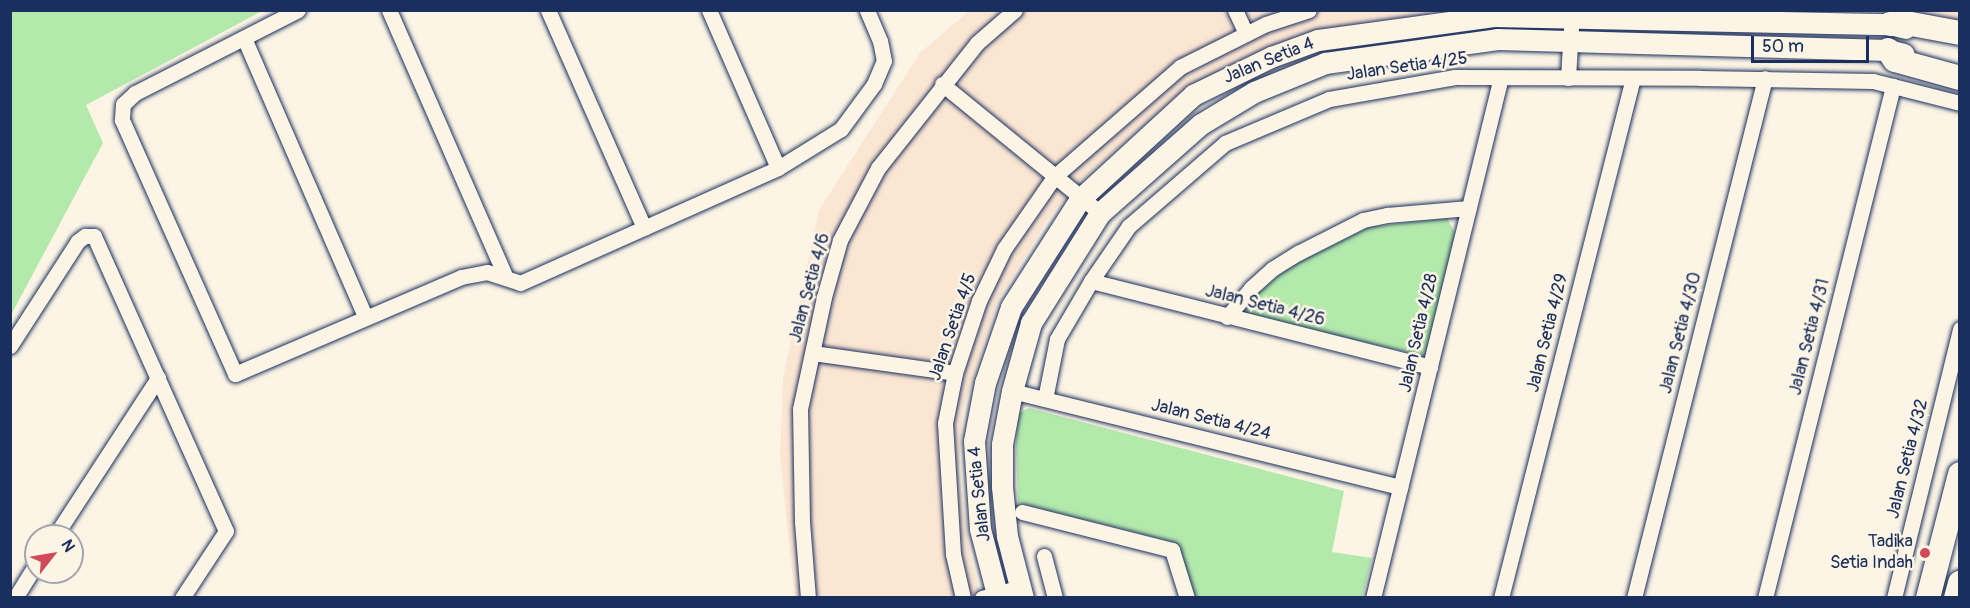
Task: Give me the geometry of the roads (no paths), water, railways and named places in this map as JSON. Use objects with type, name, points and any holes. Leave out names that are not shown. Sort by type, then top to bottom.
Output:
[{"type":"main road","points":[[1890,24],[1906,23],[1959,33]]},
{"type":"main road","points":[[1888,50],[1895,60],[1959,78]]},
{"type":"main road","points":[[1928,597],[1959,474]]},
{"type":"main road","points":[[1956,597],[1959,583]]},
{"type":"street","points":[[298,10],[135,93],[123,104],[122,120],[235,374],[461,277],[488,272],[520,283],[778,168],[841,129],[874,84],[884,61],[880,40],[867,10]]},
{"type":"street","points":[[389,10],[506,278]]},
{"type":"street","points":[[548,10],[644,228]]},
{"type":"street","points":[[709,10],[778,168]]},
{"type":"street","name":"Jalan Setia 4/6","points":[[808,597],[802,522],[800,409],[824,297],[840,240],[878,168],[942,84],[977,43],[1015,10]]},
{"type":"street","points":[[1235,10],[1246,34]]},
{"type":"street","name":"Jalan Setia 4/5","points":[[963,597],[953,554],[945,423],[955,373],[979,302],[1004,249],[1054,177],[1180,67],[1266,24],[1309,10]]},
{"type":"street","points":[[1568,78],[1572,14]]},
{"type":"street","name":"Jalan Setia 4","points":[[992,596],[980,529],[974,441],[985,383],[1011,307],[1080,199],[1193,95],[1271,57],[1318,40],[1493,16],[1572,14],[1890,24],[1959,41]]},
{"type":"street","points":[[244,38],[366,318]]},
{"type":"street","name":"Jalan Setia 4","points":[[1022,592],[1007,537],[1002,487],[1002,444],[1012,391],[1030,323],[1100,213],[1201,124],[1254,92],[1325,63],[1497,39],[1888,50],[1959,68]]},
{"type":"street","name":"Jalan Setia 4/25","points":[[1045,399],[1057,339],[1128,226],[1225,143],[1329,99],[1455,77],[1765,78],[1873,81],[1959,103]]},
{"type":"street","name":"Jalan Setia 4/28","points":[[1373,597],[1501,77]]},
{"type":"street","name":"Jalan Setia 4/29","points":[[1501,597],[1633,78]]},
{"type":"street","name":"Jalan Setia 4/30","points":[[1634,597],[1765,78]]},
{"type":"street","points":[[942,84],[1080,199],[1100,213]]},
{"type":"street","name":"Jalan Setia 4/31","points":[[1765,597],[1893,86]]},
{"type":"street","points":[[1227,317],[1251,288],[1272,269],[1363,220],[1469,208]]},
{"type":"street","points":[[10,346],[78,241],[85,236],[94,236],[226,531],[182,597]]},
{"type":"street","name":"Jalan Setia 4/26","points":[[1091,282],[1430,367]]},
{"type":"street","name":"Jalan Setia 4/32","points":[[1894,597],[1959,329]]},
{"type":"street","points":[[813,353],[955,373]]},
{"type":"street","points":[[63,524],[158,378]]},
{"type":"street","name":"Jalan Setia 4/24","points":[[1012,391],[1400,487]]},
{"type":"street","points":[[1022,512],[1167,548],[1175,555],[1187,597]]},
{"type":"street","points":[[1044,556],[1055,597]]},
{"type":"street","points":[[15,597],[24,583]]},
{"type":"street","points":[[992,596],[1022,592]]},
{"type":"place","name":"Tadika Setia Indah","points":[[1925,553]]}]
